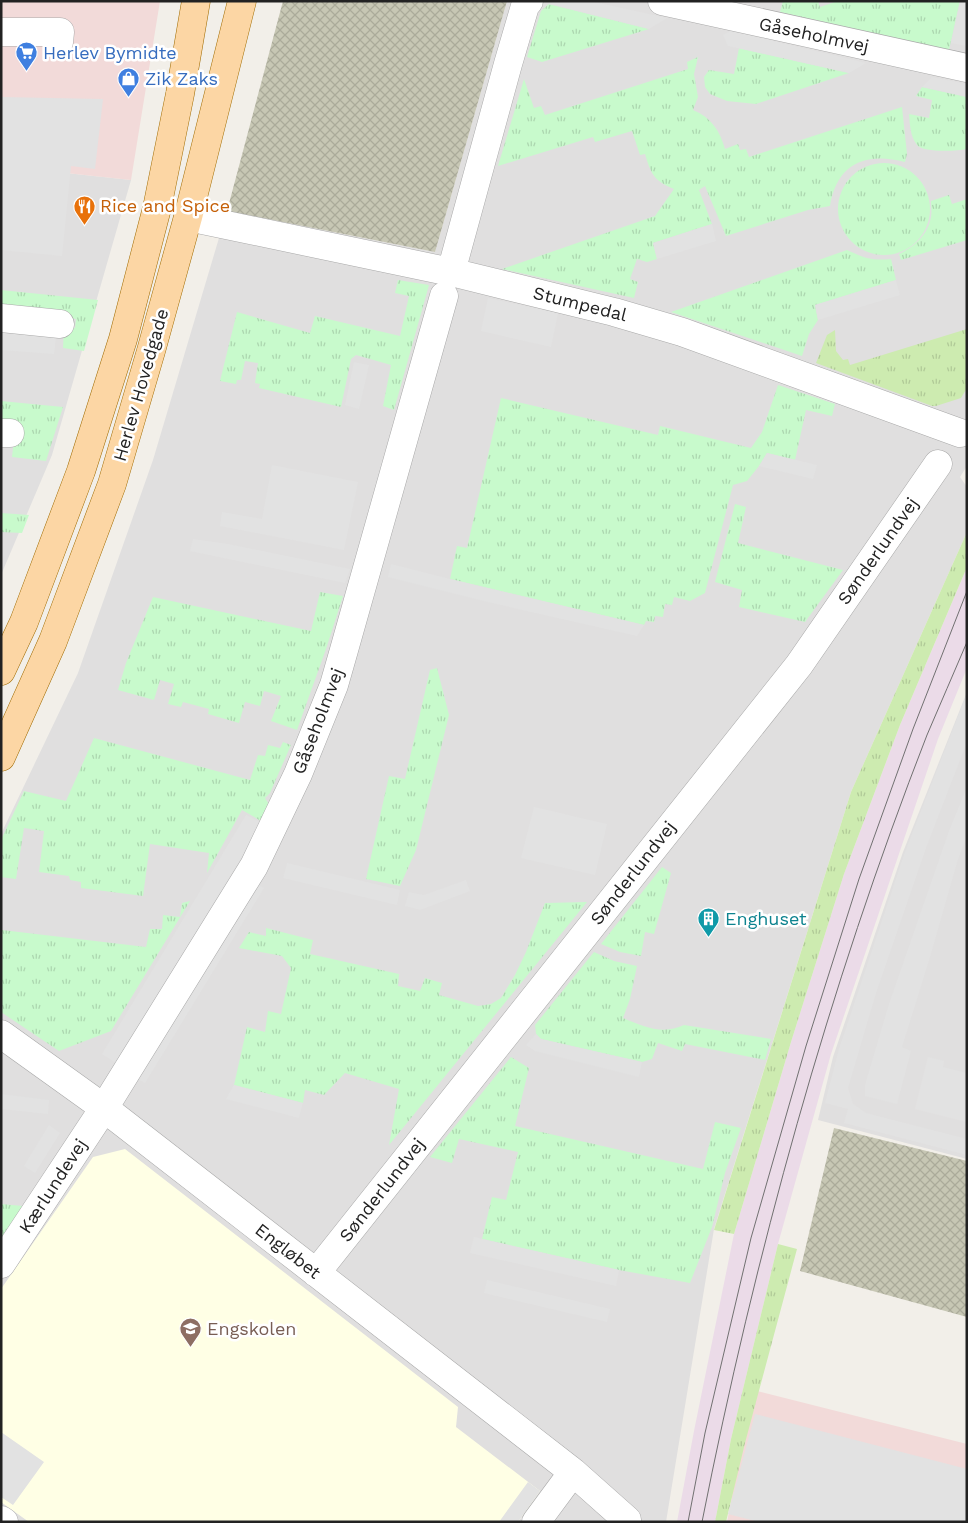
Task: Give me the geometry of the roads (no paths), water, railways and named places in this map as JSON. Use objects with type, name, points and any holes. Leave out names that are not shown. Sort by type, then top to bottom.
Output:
[{"type":"main road","name":"Herlev Hovedgade","points":[[1,671],[24,622],[81,471],[123,339],[157,208],[196,1]]},
{"type":"main road","name":"Herlev Hovedgade","points":[[1,757],[53,641],[112,484],[188,217],[242,1]]},
{"type":"street","name":"Gåseholmvej","points":[[104,1108],[254,866],[298,774],[334,686],[508,64],[525,6],[529,1]]},
{"type":"street","name":"Gåseholmvej","points":[[662,1],[967,68]]},
{"type":"street","points":[[1,32],[59,37]]},
{"type":"street","name":"Stumpedal","points":[[188,217],[447,284],[614,312],[682,332],[963,427]]},
{"type":"street","points":[[1,318],[60,324]]},
{"type":"street","name":"Sønderlundvej","points":[[316,1273],[799,665],[963,427]]},
{"type":"street","name":"Engløbet","points":[[1,1034],[104,1108],[573,1472],[628,1520]]},
{"type":"street","name":"Kærlundevej","points":[[1,1264],[104,1108]]},
{"type":"street","points":[[537,1521],[573,1472]]},
{"type":"tram line","points":[[688,1522],[705,1433],[751,1238],[806,1046],[859,879],[913,729],[967,591]]},
{"type":"tram line","points":[[702,1522],[723,1422],[770,1222],[826,1025],[891,831],[927,735],[967,642]]},
{"type":"place","name":"Herlev Bymidte","points":[[27,72]]},
{"type":"place","name":"Zik Zaks","points":[[129,98]]},
{"type":"place","name":"Rice and Spice","points":[[84,225]]},
{"type":"place","name":"Enghuset","points":[[709,938]]},
{"type":"place","name":"Engskolen","points":[[191,1348]]}]
